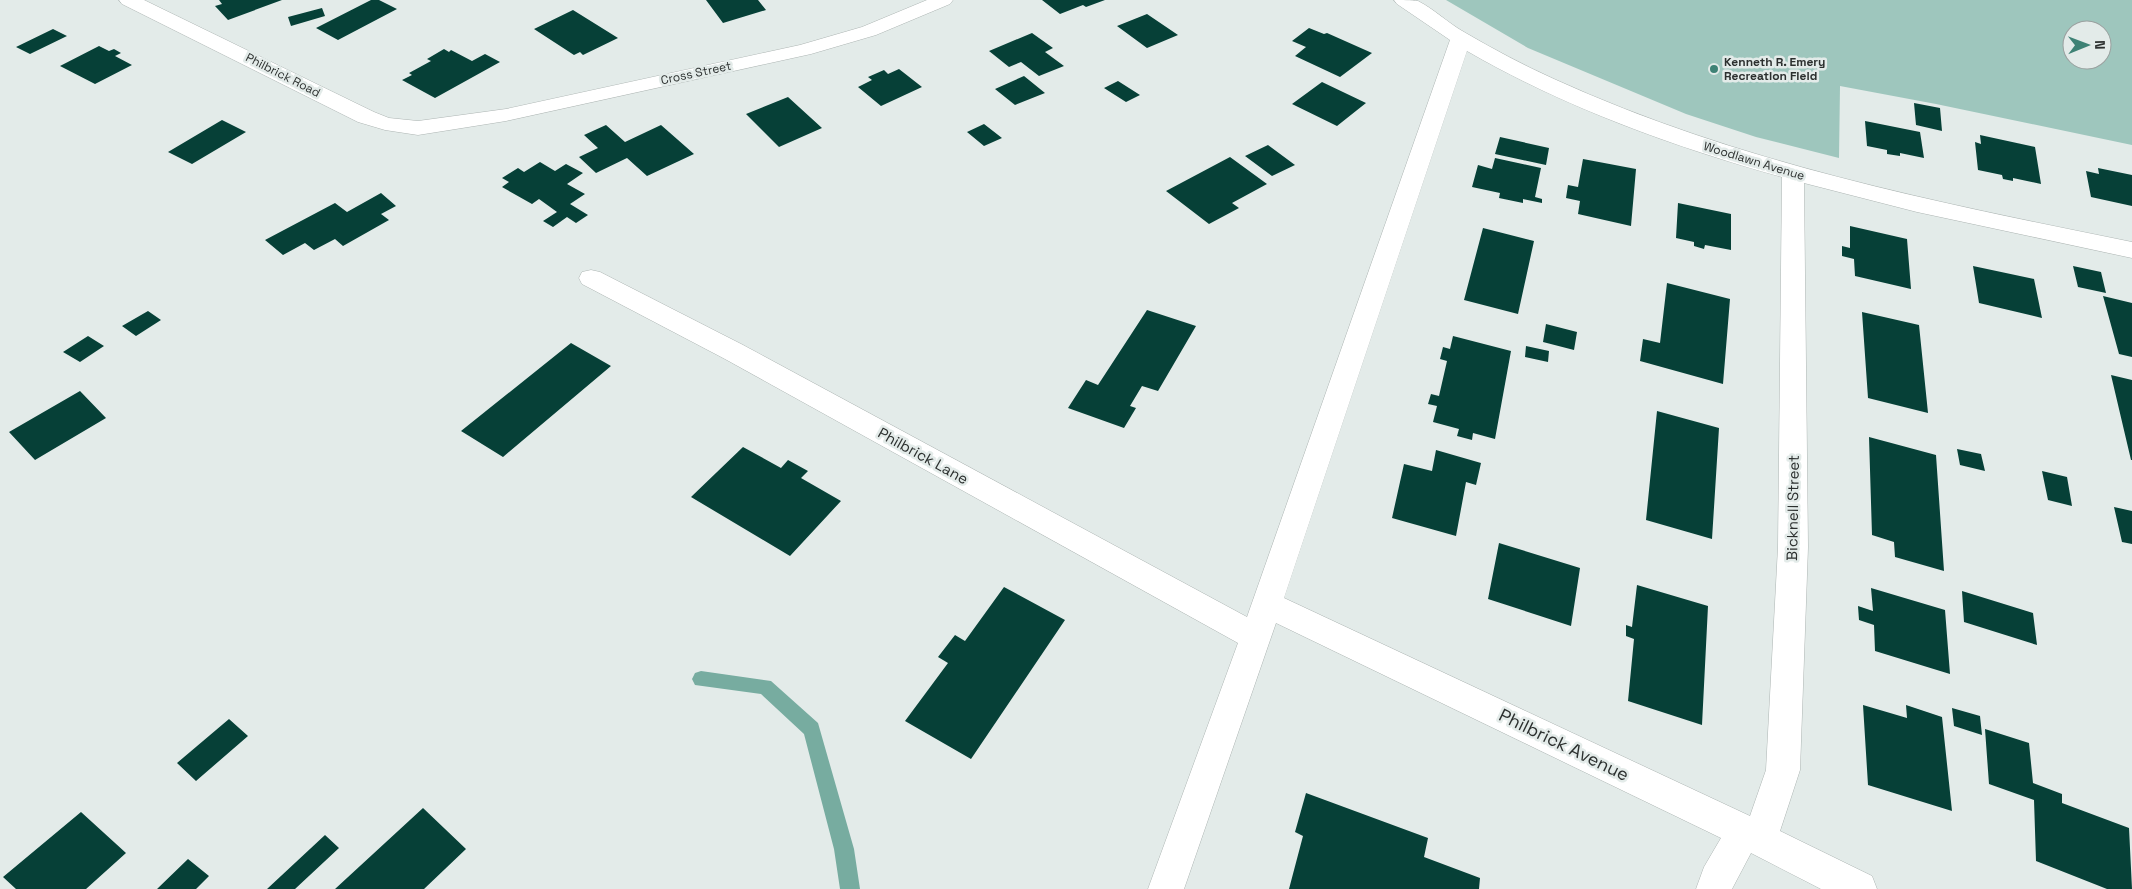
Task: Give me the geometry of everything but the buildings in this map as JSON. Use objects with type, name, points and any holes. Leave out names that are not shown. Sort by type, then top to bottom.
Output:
[{"type":"street","name":"Philbrick Road","points":[[129,0],[366,117],[385,124],[418,128],[443,125]]},
{"type":"street","name":"Cross Street","points":[[443,125],[506,115],[804,50],[869,31],[943,0]]},
{"type":"street","name":"Woodlawn Avenue","points":[[1404,0],[1461,38],[1519,71],[1590,103],[1653,128],[1793,174],[1856,191],[2132,250]]},
{"type":"street","points":[[1166,889],[1267,604],[1461,38]]},
{"type":"street","name":"Bicknell Street","points":[[1714,889],[1717,880],[1752,835],[1783,770],[1784,761],[1793,546],[1793,174]]},
{"type":"street","name":"Philbrick Lane","points":[[591,278],[734,352],[1255,637]]},
{"type":"street","name":"Philbrick Avenue","points":[[1267,604],[1462,695],[1752,835],[1859,889]]},
{"type":"green space","points":[[1446,0],[2132,0],[2132,145],[1840,86],[1839,158],[1756,137],[1686,114],[1528,48]]},
{"type":"waterway","points":[[701,679],[765,687],[812,729],[844,849],[850,889]]},
{"type":"place","name":"Kenneth R. Emery Recreation Field","points":[[1714,69]]}]
